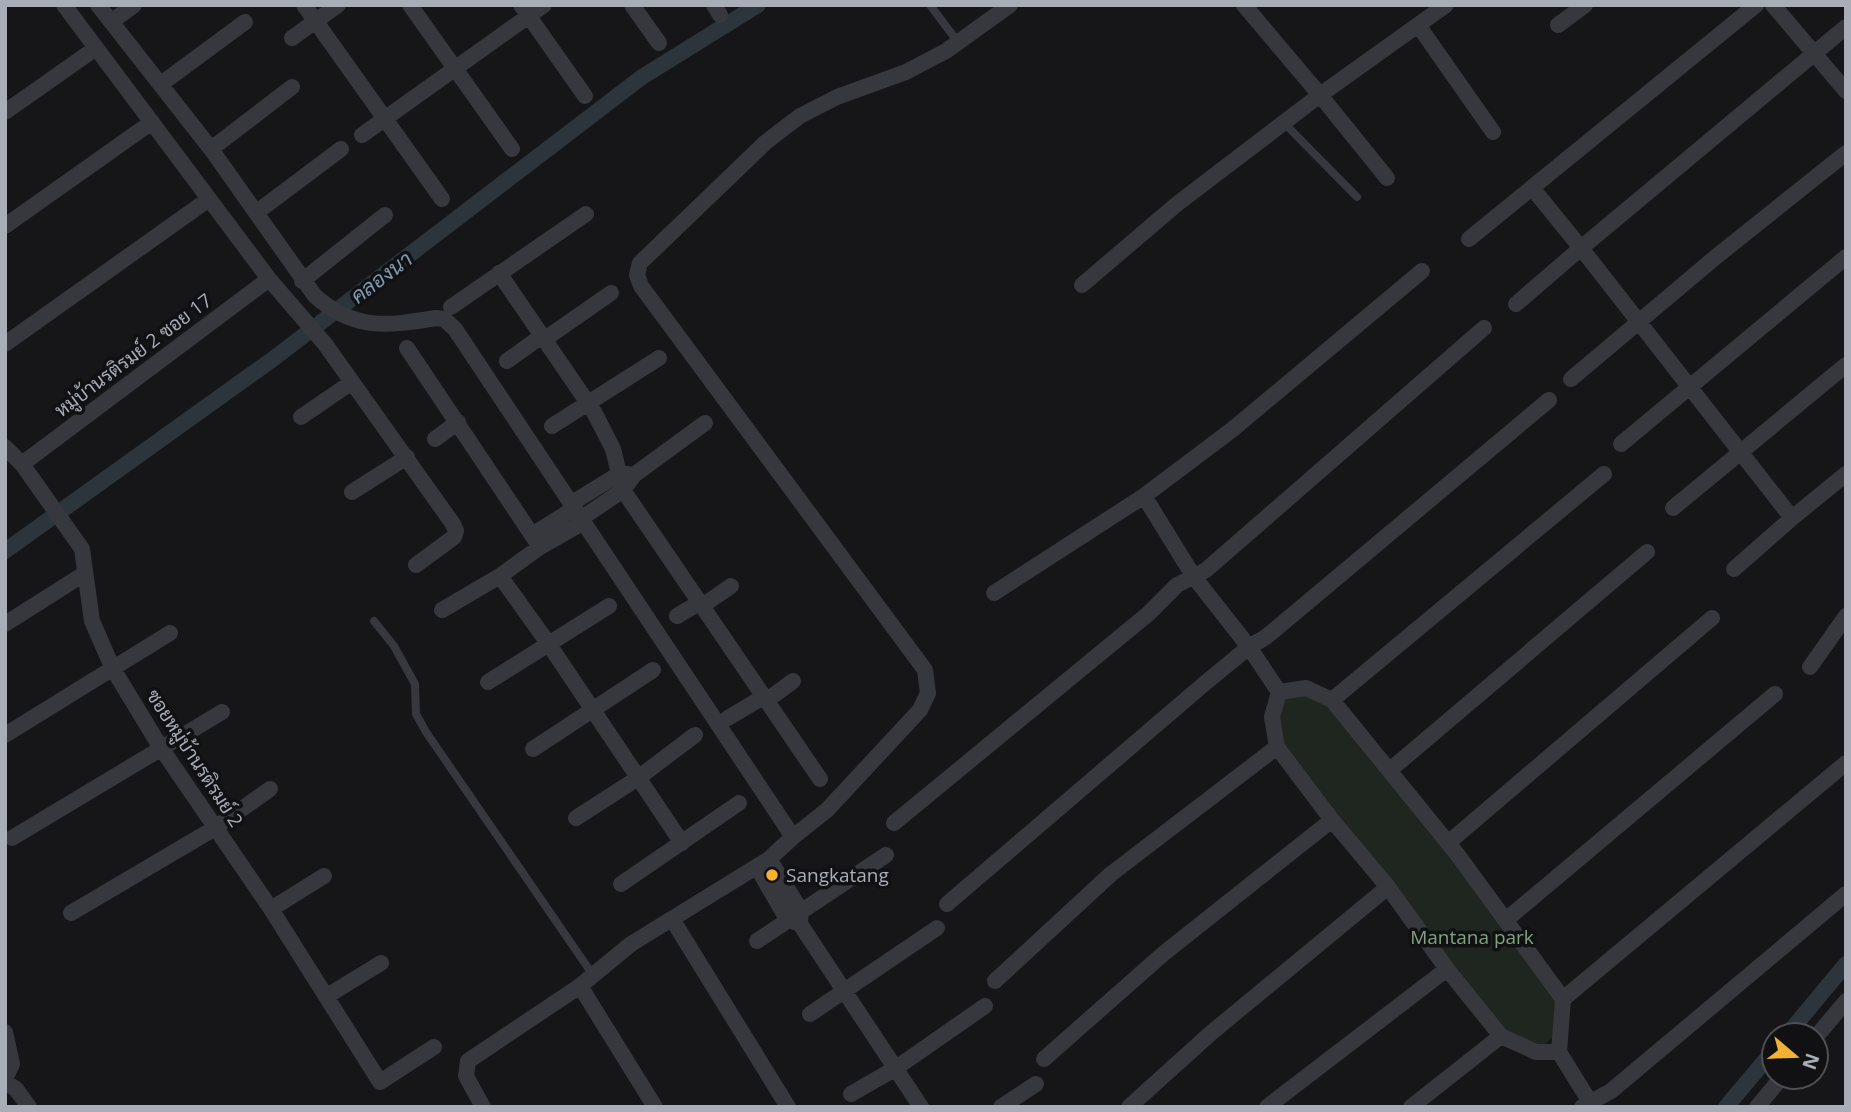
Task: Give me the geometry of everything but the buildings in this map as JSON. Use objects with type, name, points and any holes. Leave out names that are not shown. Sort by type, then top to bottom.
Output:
[{"type":"street","points":[[64,5],[269,279],[325,344],[453,524],[456,531],[454,537],[416,565]]},
{"type":"street","points":[[98,5],[211,149],[315,296],[332,311],[355,320],[386,324],[436,318],[456,329],[793,837]]},
{"type":"street","points":[[111,22],[134,5]]},
{"type":"street","points":[[304,5],[442,199]]},
{"type":"street","points":[[292,38],[338,5]]},
{"type":"street","points":[[410,5],[512,149]]},
{"type":"street","points":[[362,135],[455,69],[525,11],[544,5]]},
{"type":"street","points":[[632,5],[659,43]]},
{"type":"street","points":[[483,1107],[466,1076],[468,1061],[580,986],[631,944],[763,863],[836,802],[920,710],[928,693],[925,670],[641,286],[636,275],[640,263],[766,142],[800,116],[837,97],[906,72],[958,43],[1010,5]]},
{"type":"street","points":[[1244,5],[1387,178]]},
{"type":"street","points":[[1082,285],[1177,204],[1320,95],[1446,5]]},
{"type":"street","points":[[1558,25],[1585,5]]},
{"type":"street","points":[[1469,239],[1756,5]]},
{"type":"street","points":[[1773,5],[1846,91]]},
{"type":"street","points":[[525,11],[585,96]]},
{"type":"street","points":[[162,84],[245,22]]},
{"type":"street","points":[[1418,25],[1493,132]]},
{"type":"street","points":[[1516,304],[1846,27]]},
{"type":"street","points":[[5,112],[96,48]]},
{"type":"street","points":[[211,149],[292,86]]},
{"type":"street","points":[[5,226],[152,122]]},
{"type":"street","points":[[257,212],[341,149]]},
{"type":"street","points":[[1571,379],[1717,256],[1846,153]]},
{"type":"street","points":[[1533,189],[1792,518]]},
{"type":"street","points":[[5,344],[209,199]]},
{"type":"street","points":[[451,307],[586,214]]},
{"type":"street","points":[[302,281],[386,215]]},
{"type":"street","points":[[1621,444],[1846,257]]},
{"type":"street","points":[[994,593],[1143,496],[1233,429],[1422,271]]},
{"type":"street","points":[[499,273],[588,404],[613,449],[625,480],[700,604],[820,779]]},
{"type":"street","name":"หมู่บ้านรติรมย์ 2 ซอย 17","points":[[26,470],[269,279]]},
{"type":"street","points":[[508,361],[611,293]]},
{"type":"street","points":[[894,823],[1147,614],[1177,585],[1206,570],[1484,328]]},
{"type":"street","points":[[407,348],[536,541]]},
{"type":"street","points":[[552,426],[659,358]]},
{"type":"street","points":[[1673,509],[1846,365]]},
{"type":"street","points":[[301,416],[352,382]]},
{"type":"street","points":[[947,904],[1249,647],[1266,637],[1549,400]]},
{"type":"street","points":[[435,439],[458,422]]},
{"type":"street","points":[[442,610],[500,576],[536,541],[705,423]]},
{"type":"street","name":"ซอยหมู่บ้านรติรมย์ 2","points":[[5,447],[26,470],[82,549],[92,621],[113,668],[161,748],[271,909],[380,1082],[434,1046]]},
{"type":"street","points":[[352,492],[407,457]]},
{"type":"street","points":[[1332,700],[1604,474]]},
{"type":"street","points":[[1734,569],[1846,474]]},
{"type":"street","points":[[1143,496],[1194,577],[1249,647],[1279,692],[1272,717],[1278,747],[1332,820],[1388,887],[1447,969],[1501,1036],[1536,1052],[1559,1052]]},
{"type":"street","points":[[1390,770],[1647,552]]},
{"type":"street","points":[[5,624],[84,574]]},
{"type":"street","points":[[500,576],[593,709],[681,843]]},
{"type":"street","points":[[677,617],[731,586]]},
{"type":"street","points":[[488,682],[609,606]]},
{"type":"street","points":[[1810,667],[1846,616]]},
{"type":"street","points":[[1448,843],[1712,618]]},
{"type":"street","points":[[5,736],[170,633]]},
{"type":"street","points":[[533,750],[653,670]]},
{"type":"street","points":[[728,718],[793,681]]},
{"type":"street","points":[[1279,692],[1306,688],[1332,700],[1507,919],[1563,999],[1559,1052],[1588,1105],[1611,1091],[1846,894]]},
{"type":"street","points":[[1507,919],[1776,694]]},
{"type":"street","points":[[12,838],[222,712]]},
{"type":"street","points":[[576,818],[638,778],[695,736]]},
{"type":"street","points":[[995,981],[1111,874],[1278,747]]},
{"type":"street","points":[[1563,999],[1846,763]]},
{"type":"street","points":[[71,913],[215,828],[271,789]]},
{"type":"street","points":[[621,884],[738,803]]},
{"type":"street","points":[[1044,1059],[1163,954],[1332,820]]},
{"type":"street","points":[[757,941],[796,918],[886,855]]},
{"type":"street","points":[[763,863],[796,918],[921,1107]]},
{"type":"street","points":[[271,909],[324,876]]},
{"type":"street","points":[[1129,1107],[1211,1033],[1388,887]]},
{"type":"street","points":[[672,919],[788,1107]]},
{"type":"street","points":[[810,1014],[937,928]]},
{"type":"street","points":[[327,996],[381,963]]},
{"type":"street","points":[[1267,1107],[1447,969]]},
{"type":"street","points":[[580,986],[655,1107]]},
{"type":"street","points":[[1830,1021],[1846,1002]]},
{"type":"street","points":[[851,1094],[896,1068],[985,1006]]},
{"type":"street","points":[[5,1032],[12,1064],[5,1081],[16,1089],[29,1107]]},
{"type":"street","points":[[1411,1107],[1501,1036]]},
{"type":"street","points":[[1001,1107],[1036,1084]]},
{"type":"street","points":[[1757,1107],[1770,1091]]},
{"type":"lane","points":[[930,5],[958,43]]},
{"type":"lane","points":[[1283,123],[1357,197]]},
{"type":"lane","points":[[374,621],[394,646],[415,684],[416,714],[426,732],[593,975]]},
{"type":"green space","name":"Mantana park","points":[[1286,692],[1332,700],[1563,999],[1561,1030],[1536,1052],[1501,1036],[1280,744],[1276,702]]},
{"type":"waterway","name":"คลองนา","points":[[5,551],[273,359],[642,77],[758,5]]},
{"type":"waterway","points":[[1799,1021],[1846,964]]},
{"type":"waterway","points":[[1726,1107],[1760,1067]]},
{"type":"place","name":"Sangkatang","points":[[772,875]]}]
